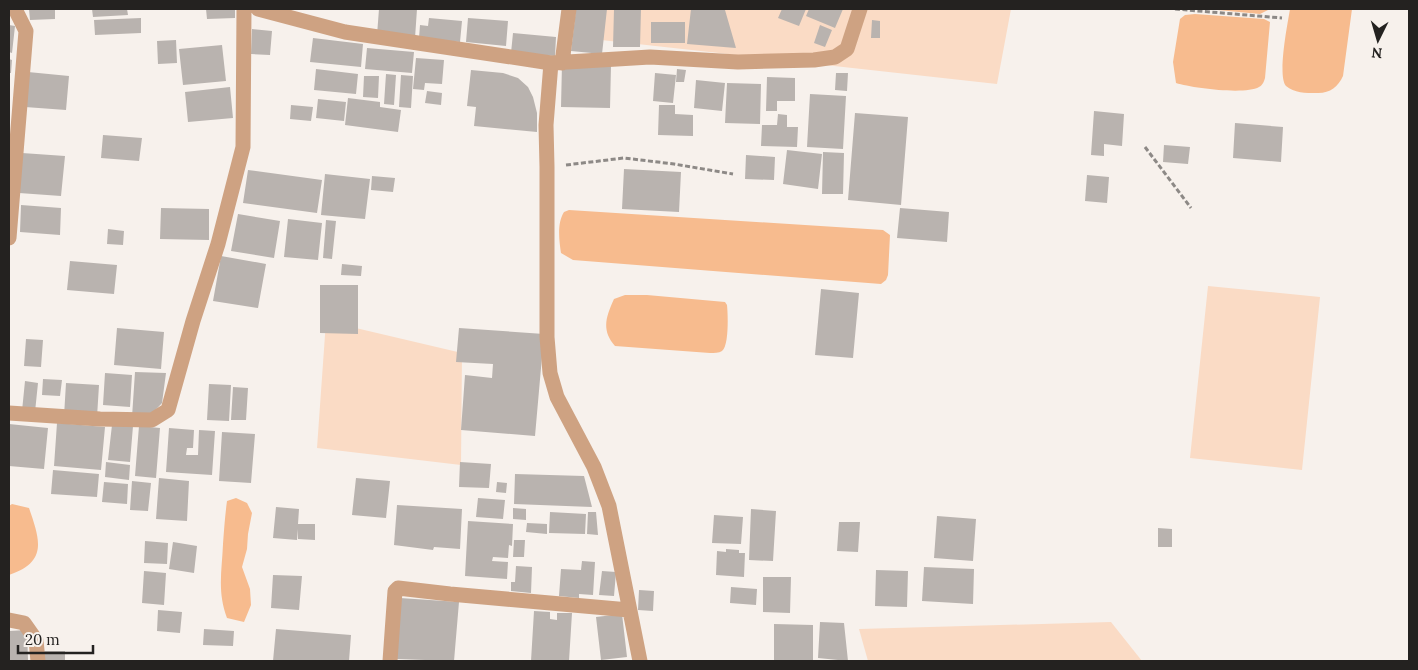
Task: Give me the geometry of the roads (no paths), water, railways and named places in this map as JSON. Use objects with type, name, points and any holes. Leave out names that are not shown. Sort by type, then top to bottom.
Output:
[{"type":"street","points":[[9,238],[26,31],[15,9]]},
{"type":"street","points":[[9,413],[100,419],[152,420],[168,410],[193,321],[218,244],[244,147],[244,9]]},
{"type":"street","points":[[258,9],[345,32],[556,63],[650,57],[738,62],[835,58],[847,48],[860,9]]},
{"type":"street","points":[[569,9],[556,63],[546,125],[547,337],[550,373],[557,397],[594,467],[609,506],[640,661]]},
{"type":"street","points":[[390,661],[395,591],[398,588],[630,610]]},
{"type":"street","points":[[9,620],[24,623],[32,634],[36,640],[38,661]]}]
